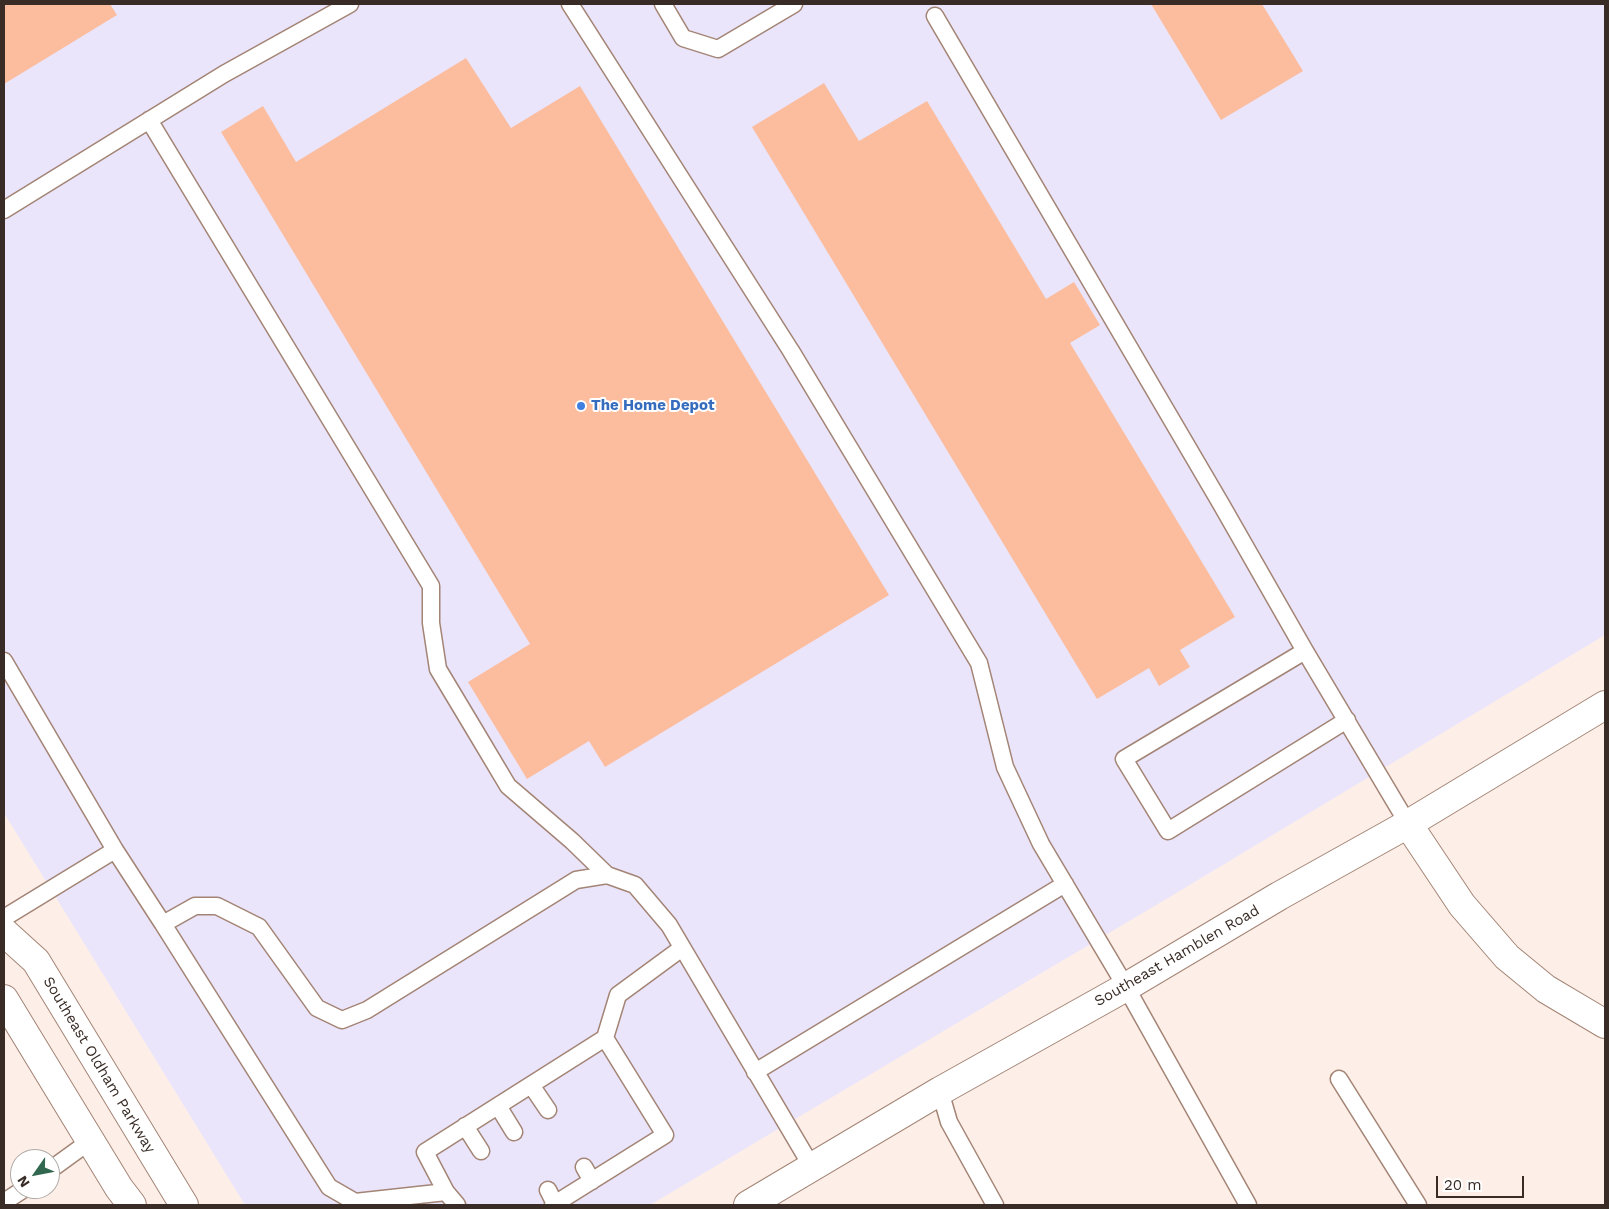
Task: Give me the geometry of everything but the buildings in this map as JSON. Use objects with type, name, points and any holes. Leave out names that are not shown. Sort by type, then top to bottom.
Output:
[{"type":"main road","name":"Southeast Hamblen Road","points":[[748,1205],[940,1091],[1126,987],[1279,896],[1408,824],[1605,705]]},
{"type":"main road","points":[[1408,824],[1462,905],[1507,957],[1546,988],[1605,1024]]},
{"type":"main road","name":"Southeast Oldham Parkway","points":[[4,932],[36,961],[184,1205]]},
{"type":"main road","points":[[4,999],[119,1188],[132,1205]]},
{"type":"lane","points":[[4,210],[224,74],[350,4]]},
{"type":"lane","points":[[570,4],[791,352],[979,664],[1005,767],[1041,844],[1126,987],[1248,1205]]},
{"type":"lane","points":[[663,4],[684,38],[718,49],[794,4]]},
{"type":"lane","points":[[935,16],[1408,824]]},
{"type":"lane","points":[[149,120],[431,586],[431,623],[438,669],[508,786],[572,841],[607,875],[635,885],[669,925],[812,1168]]},
{"type":"lane","points":[[1305,650],[1124,759],[1168,830],[1347,720]]},
{"type":"lane","points":[[4,661],[115,850],[329,1187],[355,1202],[446,1192]]},
{"type":"lane","points":[[4,918],[115,850]]},
{"type":"lane","points":[[163,924],[195,906],[217,906],[259,927],[316,1008],[342,1020],[367,1010],[576,880],[607,875]]},
{"type":"lane","points":[[755,1072],[1065,884]]},
{"type":"lane","points":[[457,1205],[446,1192],[425,1152],[605,1038],[618,995],[682,948]]},
{"type":"lane","points":[[552,1200],[588,1174],[665,1135],[605,1038]]},
{"type":"lane","points":[[1339,1079],[1418,1205]]},
{"type":"lane","points":[[531,1085],[548,1110]]},
{"type":"lane","points":[[940,1091],[950,1122],[995,1205]]},
{"type":"lane","points":[[498,1106],[514,1132]]},
{"type":"lane","points":[[465,1126],[481,1151]]},
{"type":"lane","points":[[60,1163],[90,1141]]},
{"type":"shaded area","points":[[4,4],[1605,4],[1605,635],[1168,898],[650,1205],[245,1205],[4,813]]},
{"type":"place","name":"The Home Depot","points":[[581,406]]}]
